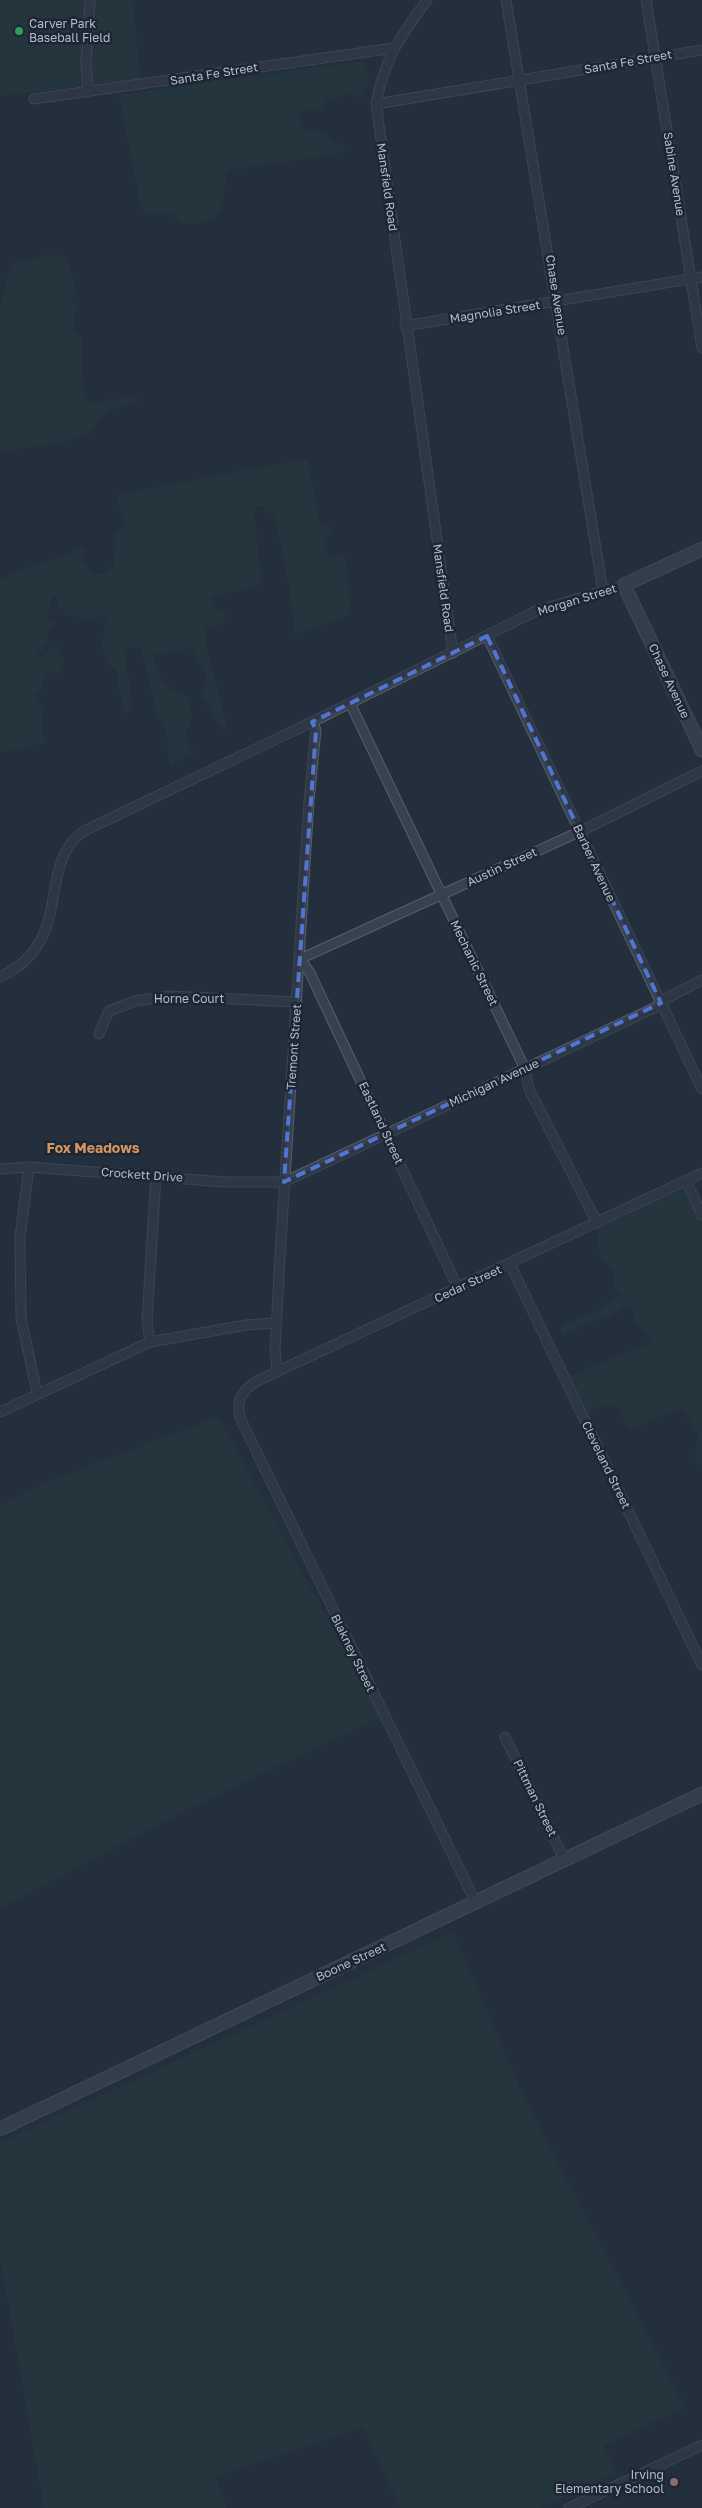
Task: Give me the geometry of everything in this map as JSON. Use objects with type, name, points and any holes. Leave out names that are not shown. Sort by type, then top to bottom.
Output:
[{"type":"street","points":[[88,92],[86,62],[90,0]]},
{"type":"street","name":"Mansfield Road","points":[[427,0],[386,62],[376,104],[405,326],[453,652]]},
{"type":"street","name":"Chase Avenue","points":[[506,0],[603,591]]},
{"type":"street","name":"Sabine Avenue","points":[[646,0],[702,348]]},
{"type":"street","name":"Santa Fe Street","points":[[34,99],[394,48]]},
{"type":"street","name":"Santa Fe Street","points":[[376,104],[702,50]]},
{"type":"street","name":"Magnolia Street","points":[[405,326],[702,277]]},
{"type":"street","name":"Morgan Street","points":[[453,652],[536,611],[624,585],[702,549]]},
{"type":"street","name":"Chase Avenue","points":[[624,585],[702,750]]},
{"type":"street","name":"Barber Avenue","points":[[487,636],[702,1089]]},
{"type":"street","points":[[0,977],[18,967],[36,950],[47,924],[62,859],[68,847],[78,835],[91,826],[312,722],[453,652]]},
{"type":"street","name":"Mechanic Street","points":[[350,703],[525,1069],[529,1089],[597,1223]]},
{"type":"street","name":"Tremont Street","points":[[277,1372],[274,1350],[284,1182],[309,801],[316,730],[312,722]]},
{"type":"street","name":"Austin Street","points":[[300,959],[579,832],[702,771]]},
{"type":"street","name":"Eastland Street","points":[[300,959],[310,973],[458,1288]]},
{"type":"street","name":"Michigan Avenue","points":[[284,1182],[654,1008],[702,980]]},
{"type":"street","name":"Horne Court","points":[[99,1034],[109,1011],[135,1000],[169,996],[297,1002]]},
{"type":"street","points":[[29,1167],[20,1238],[21,1318],[37,1393]]},
{"type":"street","name":"Crockett Drive","points":[[0,1169],[29,1167],[156,1175],[225,1182],[284,1182]]},
{"type":"street","name":"Cedar Street","points":[[238,1400],[249,1386],[277,1372],[702,1173]]},
{"type":"street","points":[[150,1342],[147,1322],[156,1175]]},
{"type":"street","points":[[686,1181],[702,1215]]},
{"type":"street","name":"Cleveland Street","points":[[510,1264],[702,1665]]},
{"type":"street","points":[[0,1412],[37,1393],[150,1342],[246,1325],[276,1323]]},
{"type":"street","name":"Blakney Street","points":[[238,1400],[239,1414],[242,1422],[476,1903]]},
{"type":"street","name":"Pittman Street","points":[[505,1738],[564,1859]]},
{"type":"street","name":"Boone Street","points":[[0,2129],[702,1794]]},
{"type":"street","points":[[569,2508],[702,2445]]},
{"type":"highlighted area","points":[[487,636],[661,1003],[284,1182],[316,730],[312,722]]},
{"type":"green space","points":[[0,0],[132,0],[141,79],[0,96]]},
{"type":"green space","points":[[363,61],[369,82],[360,97],[350,92],[328,99],[321,108],[299,111],[301,130],[326,133],[332,141],[346,146],[346,149],[339,153],[229,170],[226,172],[223,206],[210,219],[196,224],[184,223],[168,212],[145,214],[138,200],[137,185],[119,95]]},
{"type":"green space","points":[[50,255],[61,255],[69,265],[75,291],[70,296],[78,308],[73,313],[73,331],[81,337],[82,343],[84,398],[90,403],[134,396],[138,401],[107,412],[90,431],[81,437],[0,452],[0,308],[12,264]]},
{"type":"green space","points":[[307,459],[321,527],[330,527],[333,532],[325,538],[324,549],[330,559],[341,554],[347,563],[350,614],[295,634],[288,579],[276,521],[272,514],[265,511],[265,506],[256,506],[254,512],[260,569],[264,581],[252,588],[211,596],[213,608],[224,610],[225,624],[206,627],[207,651],[228,728],[222,729],[202,697],[206,676],[193,647],[153,655],[164,682],[189,698],[192,717],[185,737],[193,753],[170,766],[166,730],[157,716],[142,649],[139,646],[124,649],[133,709],[126,713],[123,709],[116,670],[106,660],[104,654],[103,642],[106,620],[98,615],[85,620],[78,616],[67,616],[59,607],[56,595],[53,595],[47,621],[55,619],[56,622],[48,630],[47,642],[36,654],[39,660],[54,645],[58,648],[64,661],[59,674],[45,672],[41,689],[34,694],[42,712],[43,722],[41,731],[47,740],[46,743],[0,752],[0,579],[83,548],[86,553],[81,555],[81,560],[86,563],[88,569],[94,574],[102,574],[114,565],[116,545],[113,533],[123,528],[126,523],[116,495]]},
{"type":"green space","points":[[677,1190],[687,1193],[702,1226],[702,1467],[694,1458],[699,1434],[681,1407],[629,1430],[617,1406],[607,1404],[587,1412],[570,1376],[645,1345],[651,1338],[634,1322],[631,1303],[610,1317],[583,1325],[562,1336],[560,1330],[569,1322],[588,1316],[623,1294],[615,1288],[613,1269],[601,1258],[596,1229]]},
{"type":"green space","points":[[219,1417],[380,1717],[190,1808],[0,1908],[0,1505],[44,1483]]},
{"type":"green space","points":[[453,1932],[523,2095],[685,2407],[604,2446],[616,2473],[539,2508],[401,2508],[363,2427],[215,2476],[227,2508],[44,2508],[0,2256],[0,2143]]},
{"type":"place","name":"Carver Park Baseball Field","points":[[19,31]]},
{"type":"place","name":"Irving Elementary School","points":[[674,2482]]},
{"type":"district","name":"Fox Meadows","points":[[93,1148]]}]
